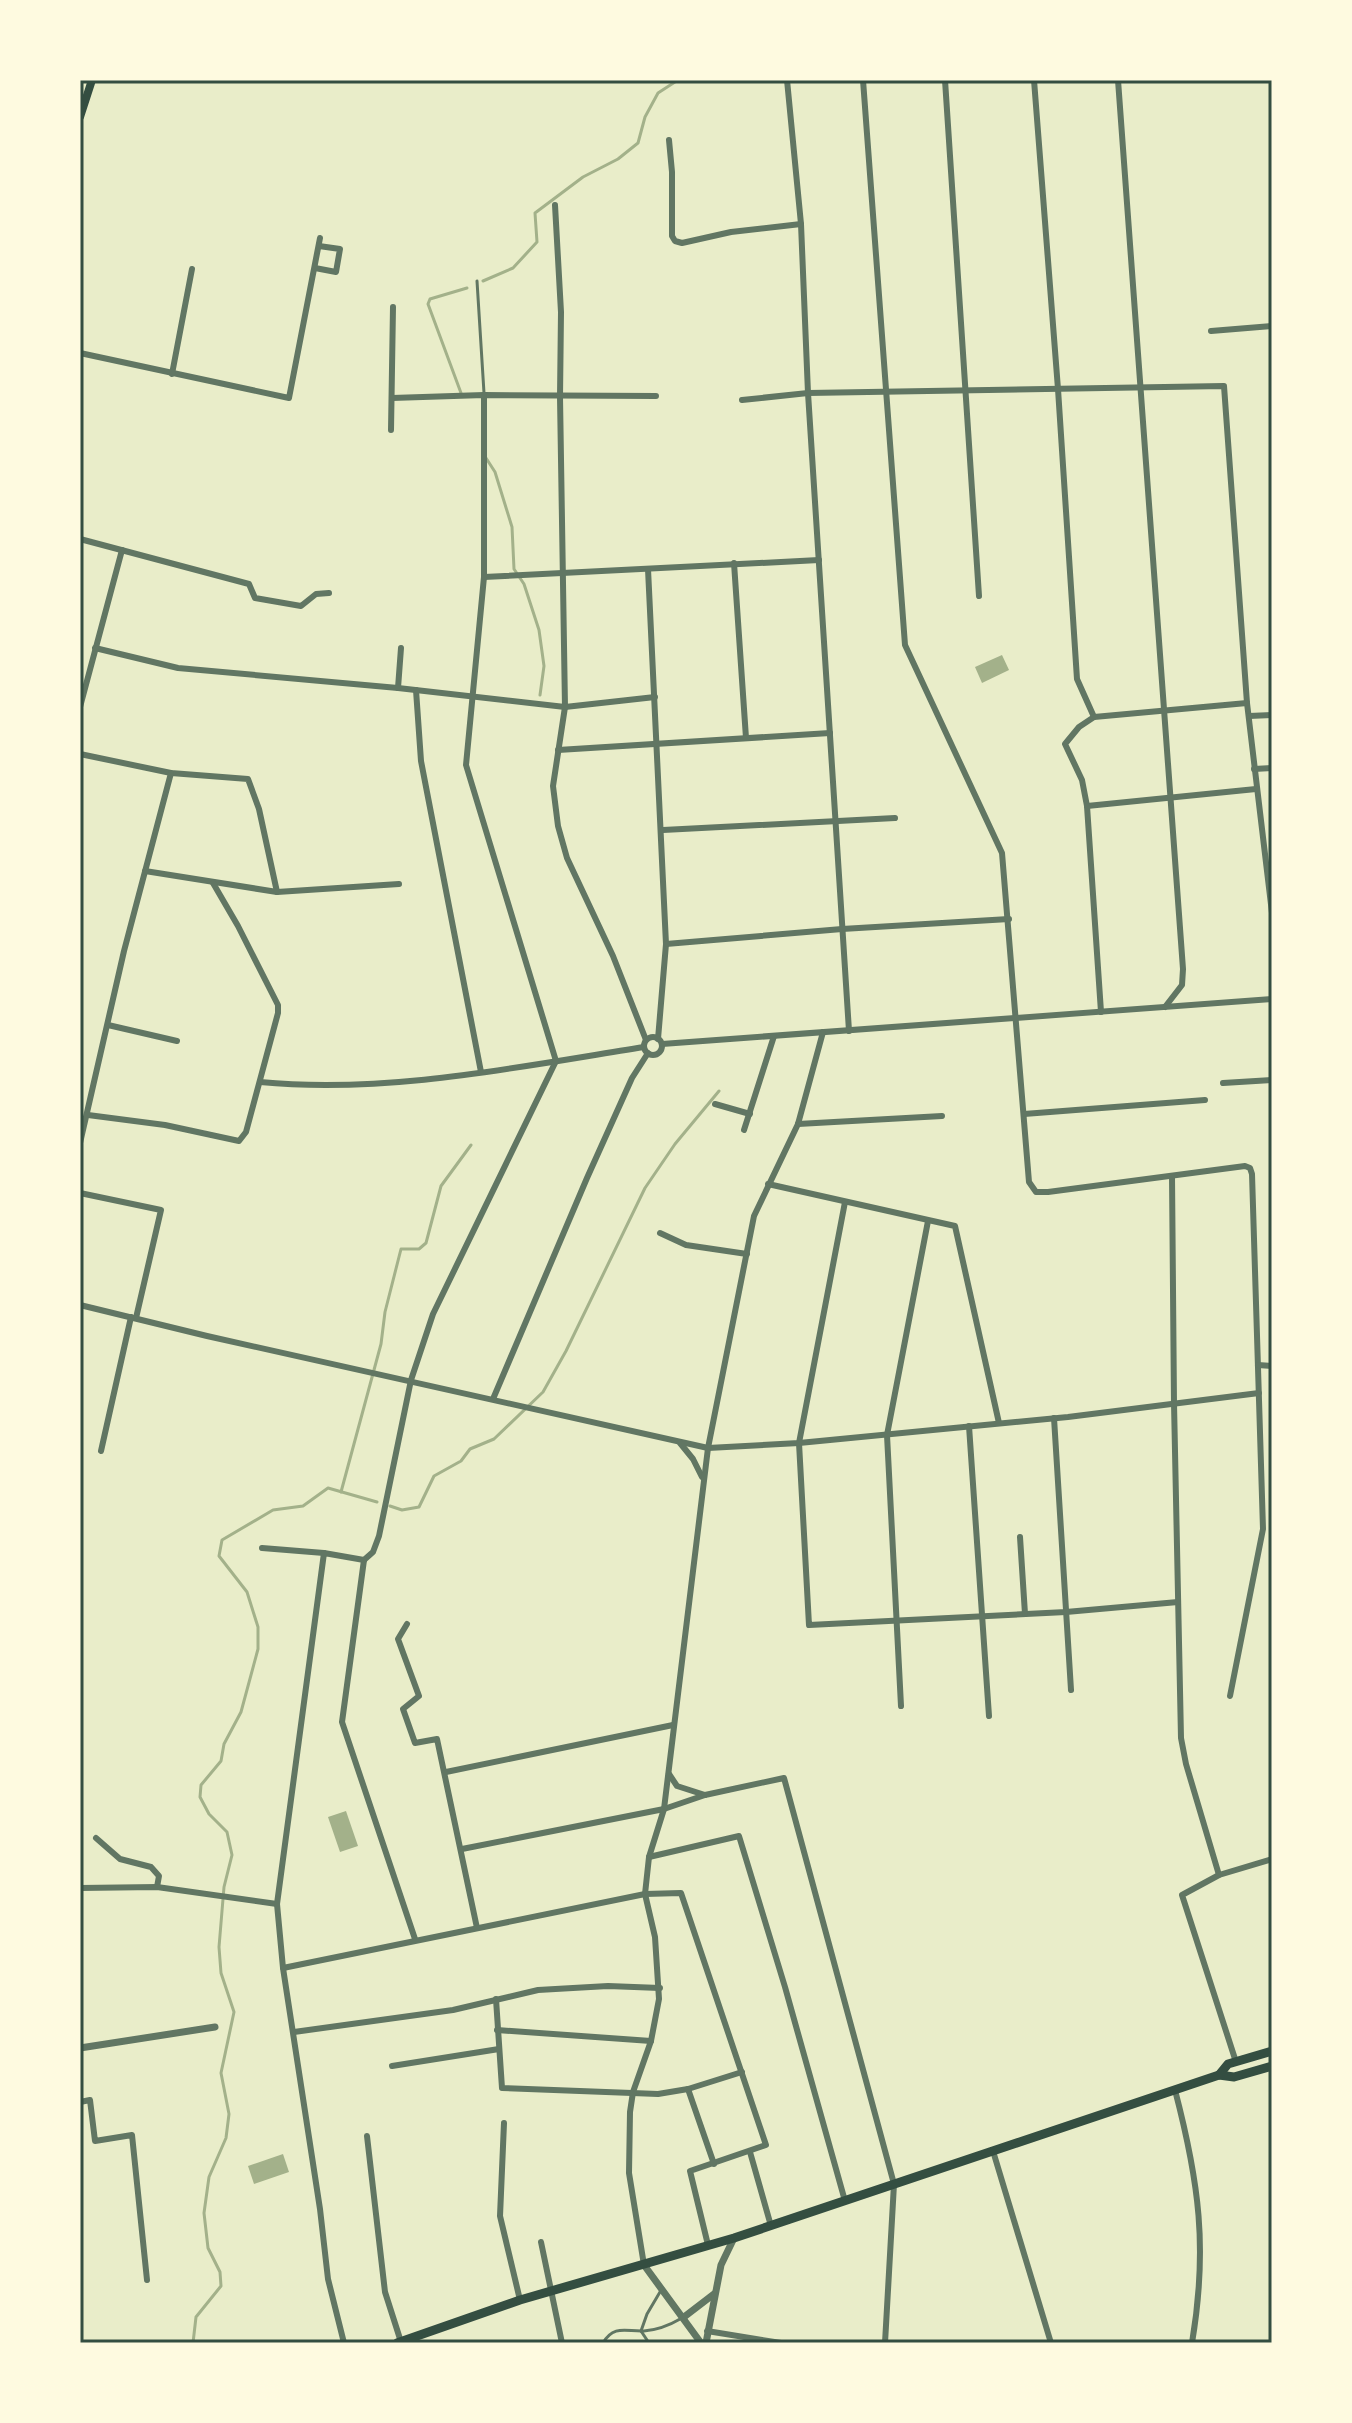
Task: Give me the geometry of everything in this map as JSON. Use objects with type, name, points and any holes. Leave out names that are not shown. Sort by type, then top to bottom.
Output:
[{"type":"main road","points":[[80,117],[92,80]]},
{"type":"main road","points":[[1219,2075],[1228,2064],[1272,2051]]},
{"type":"main road","points":[[399,2342],[552,2290],[771,2226],[1219,2075],[1234,2077],[1272,2066]]},
{"type":"street","points":[[787,80],[801,224],[808,393],[849,1031]]},
{"type":"street","points":[[863,80],[905,645],[1002,853],[1029,1182],[1036,1192],[1245,1166],[1250,1168],[1263,1529],[1230,1696]]},
{"type":"street","points":[[945,80],[979,596]]},
{"type":"street","points":[[1034,80],[1077,679],[1094,717]]},
{"type":"street","points":[[1118,80],[1183,969],[1182,985],[1165,1007]]},
{"type":"street","points":[[669,140],[672,236],[675,241],[682,243],[731,232],[801,224]]},
{"type":"street","points":[[555,205],[561,312],[565,707],[553,786],[558,826],[567,858],[613,956],[646,1047]]},
{"type":"street","points":[[80,353],[289,398],[320,242],[340,249],[336,272],[315,268]]},
{"type":"street","points":[[172,374],[192,269]]},
{"type":"street","points":[[391,430],[393,307]]},
{"type":"street","points":[[1211,331],[1272,326]]},
{"type":"street","points":[[742,400],[808,393],[1224,386],[1247,703],[1272,913]]},
{"type":"street","points":[[415,1939],[342,1722],[364,1560],[373,1552],[379,1536],[411,1380],[433,1314],[556,1061],[466,765],[484,577],[484,395]]},
{"type":"street","points":[[392,398],[656,396]]},
{"type":"street","points":[[80,539],[249,584],[255,598],[301,606],[316,594],[329,593]]},
{"type":"street","points":[[80,707],[122,550]]},
{"type":"street","points":[[484,577],[819,560]]},
{"type":"street","points":[[734,563],[746,738]]},
{"type":"street","points":[[260,1082],[308,1087],[436,1080],[646,1047],[658,1053],[666,944],[663,830],[648,569]]},
{"type":"street","points":[[95,648],[178,668],[565,707],[655,697]]},
{"type":"street","points":[[398,688],[401,648]]},
{"type":"street","points":[[416,690],[421,761],[481,1072]]},
{"type":"street","points":[[1101,1012],[1087,806],[1082,780],[1065,744],[1079,727],[1094,717],[1247,703]]},
{"type":"street","points":[[1249,716],[1272,715]]},
{"type":"street","points":[[558,750],[830,733]]},
{"type":"street","points":[[80,754],[171,773],[248,779],[259,809],[277,892]]},
{"type":"street","points":[[1254,769],[1272,768]]},
{"type":"street","points":[[80,1143],[171,773]]},
{"type":"street","points":[[1087,806],[1256,789]]},
{"type":"street","points":[[663,830],[895,818]]},
{"type":"street","points":[[1263,850],[1272,849]]},
{"type":"street","points":[[145,871],[277,892],[399,884]]},
{"type":"street","points":[[88,1115],[165,1125],[239,1141],[246,1132],[278,1005],[213,883]]},
{"type":"street","points":[[666,944],[1009,919]]},
{"type":"street","points":[[493,1399],[587,1178],[652,1037],[660,1041],[774,1036],[1272,999]]},
{"type":"street","points":[[108,1025],[177,1041]]},
{"type":"street","points":[[704,2343],[644,2265],[629,2173],[633,2092],[651,2041],[660,1988],[655,1937],[645,1894],[649,1857],[664,1809],[708,1448],[754,1216],[798,1124],[823,1032]]},
{"type":"street","points":[[744,1130],[774,1036]]},
{"type":"street","points":[[1223,1083],[1272,1080]]},
{"type":"street","points":[[1024,1114],[1205,1100]]},
{"type":"street","points":[[715,1104],[750,1114]]},
{"type":"street","points":[[798,1124],[942,1116]]},
{"type":"street","points":[[1172,1176],[1181,1738],[1219,1875]]},
{"type":"street","points":[[768,1184],[955,1226],[999,1423]]},
{"type":"street","points":[[80,1193],[161,1210],[101,1451]]},
{"type":"street","points":[[845,1202],[799,1443],[809,1625],[1066,1612],[1178,1602]]},
{"type":"street","points":[[901,1706],[887,1435],[928,1221]]},
{"type":"street","points":[[660,1233],[686,1245],[747,1254]]},
{"type":"street","points":[[80,1305],[708,1448],[887,1435],[1259,1393]]},
{"type":"street","points":[[1258,1365],[1272,1366]]},
{"type":"street","points":[[1054,1418],[1071,1690]]},
{"type":"street","points":[[969,1426],[989,1716]]},
{"type":"street","points":[[679,1442],[693,1459],[703,1481]]},
{"type":"street","points":[[1020,1537],[1025,1614]]},
{"type":"street","points":[[262,1548],[364,1560]]},
{"type":"street","points":[[324,1553],[277,1904],[283,1968],[328,2279],[344,2343]]},
{"type":"street","points":[[407,1624],[398,1640],[419,1696],[403,1709],[415,1743],[437,1739],[477,1928]]},
{"type":"street","points":[[446,1772],[673,1725]]},
{"type":"street","points":[[668,1768],[670,1778],[677,1786],[705,1795]]},
{"type":"street","points":[[462,1849],[664,1809],[705,1795],[784,1778],[894,2184],[885,2343]]},
{"type":"street","points":[[649,1857],[739,1836],[845,2201]]},
{"type":"street","points":[[96,1838],[120,1859],[155,1870],[159,1876],[157,1887]]},
{"type":"street","points":[[1236,2062],[1182,1895],[1219,1875],[1272,1859]]},
{"type":"street","points":[[80,1888],[157,1887],[277,1904]]},
{"type":"street","points":[[283,1968],[645,1894],[681,1893],[766,2145],[690,2171],[708,2245]]},
{"type":"street","points":[[294,2032],[453,2010],[538,1990],[608,1986],[660,1988]]},
{"type":"street","points":[[496,1999],[502,2088],[658,2094],[688,2089],[742,2072]]},
{"type":"street","points":[[80,2048],[215,2027]]},
{"type":"street","points":[[497,2030],[651,2041]]},
{"type":"street","points":[[392,2066],[499,2049]]},
{"type":"street","points":[[688,2089],[714,2164]]},
{"type":"street","points":[[1175,2090],[1200,2207],[1201,2264],[1192,2343]]},
{"type":"street","points":[[80,2102],[90,2100],[95,2141],[132,2135],[147,2280]]},
{"type":"street","points":[[504,2123],[500,2216],[520,2300]]},
{"type":"street","points":[[367,2136],[385,2292],[399,2342]]},
{"type":"street","points":[[993,2151],[1051,2343]]},
{"type":"street","points":[[750,2152],[771,2226]]},
{"type":"street","points":[[704,2343],[721,2265],[734,2238]]},
{"type":"street","points":[[541,2242],[562,2343]]},
{"type":"street","points":[[684,2317],[714,2294]]},
{"type":"street","points":[[707,2331],[781,2343]]},
{"type":"lane","points":[[477,281],[484,395]]},
{"type":"lane","points":[[641,2331],[647,2314],[663,2290]]},
{"type":"lane","points":[[603,2343],[618,2329],[641,2331],[670,2326],[684,2317]]},
{"type":"lane","points":[[641,2331],[649,2343]]},
{"type":"shaded area","points":[[1002,655],[1009,670],[982,683],[975,667]]},
{"type":"shaded area","points":[[346,1811],[358,1846],[340,1852],[328,1817]]},
{"type":"shaded area","points":[[283,2154],[289,2172],[254,2184],[248,2166]]},
{"type":"waterway","points":[[483,281],[513,268],[537,242],[535,213],[583,177],[618,159],[638,143],[645,117],[658,93],[678,80]]},
{"type":"waterway","points":[[461,393],[428,304],[430,299],[467,288]]},
{"type":"waterway","points":[[486,458],[495,472],[512,527],[514,569],[524,584],[539,630],[544,666],[540,695]]},
{"type":"waterway","points":[[390,1506],[402,1510],[419,1507],[434,1476],[461,1461],[470,1449],[494,1439],[543,1392],[645,1188],[675,1144],[719,1091]]},
{"type":"waterway","points":[[341,1492],[381,1344],[385,1312],[401,1249],[419,1249],[426,1243],[441,1186],[471,1145]]},
{"type":"waterway","points":[[193,2343],[196,2317],[221,2286],[220,2272],[208,2248],[204,2213],[209,2177],[226,2138],[229,2114],[221,2073],[234,2012],[221,1973],[219,1947],[224,1887],[232,1855],[227,1832],[209,1814],[200,1797],[201,1785],[221,1761],[224,1744],[241,1712],[258,1649],[258,1627],[247,1592],[219,1556],[222,1540],[273,1510],[303,1506],[328,1488],[377,1502]]}]
